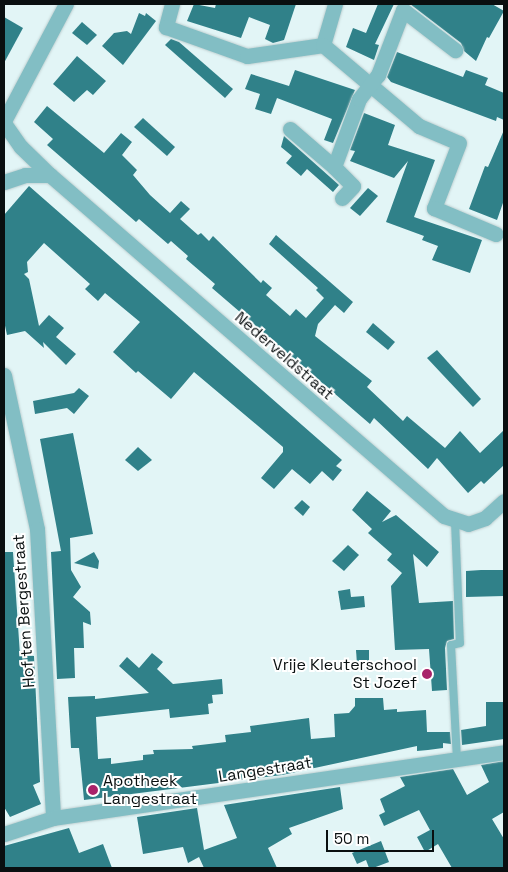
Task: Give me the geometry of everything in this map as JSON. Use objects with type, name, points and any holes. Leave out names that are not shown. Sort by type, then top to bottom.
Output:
[{"type":"street","points":[[4,122],[66,4]]},
{"type":"street","points":[[172,4],[166,27],[247,56],[323,45],[372,84],[419,126],[459,143],[434,208],[496,234]]},
{"type":"street","points":[[323,45],[335,4]]},
{"type":"street","points":[[334,167],[359,99],[372,84],[404,10],[454,50]]},
{"type":"street","name":"Nederveldstraat","points":[[4,122],[21,147],[50,175],[377,460],[444,516],[455,521]]},
{"type":"street","points":[[290,129],[353,186],[342,198]]},
{"type":"street","points":[[4,182],[25,175],[50,175]]},
{"type":"street","name":"Hof ten Bergestraat","points":[[4,375],[37,528],[54,818]]},
{"type":"street","points":[[455,521],[468,524],[485,518],[504,501]]},
{"type":"street","name":"Langestraat","points":[[4,834],[54,818],[504,752]]},
{"type":"lane","points":[[455,521],[460,643],[451,644],[457,758]]},
{"type":"building","points":[[194,4],[215,8],[216,4],[296,4],[284,40],[273,43],[265,39],[270,25],[249,17],[241,38],[187,21]]},
{"type":"building","points":[[378,4],[394,4],[375,44],[379,45],[374,60],[346,47],[353,28],[366,33]]},
{"type":"building","points":[[410,4],[492,4],[504,11],[489,38],[487,37],[476,61],[464,51],[461,43]]},
{"type":"building","points":[[139,13],[145,16],[146,13],[156,21],[123,65],[102,46],[114,33],[127,31],[131,34]]},
{"type":"building","points":[[4,17],[23,28],[4,63]]},
{"type":"building","points":[[82,22],[97,35],[87,45],[72,33]]},
{"type":"building","points":[[171,39],[179,42],[233,89],[225,98],[165,45]]},
{"type":"building","points":[[397,52],[463,77],[466,70],[488,78],[485,85],[504,93],[504,120],[497,117],[496,121],[391,82],[387,77]]},
{"type":"building","points":[[77,56],[106,81],[93,95],[87,90],[74,102],[53,84]]},
{"type":"building","points":[[295,70],[355,90],[333,143],[324,140],[332,119],[277,98],[271,114],[255,109],[260,94],[245,89],[251,74],[289,86]]},
{"type":"building","points":[[47,106],[104,153],[121,133],[132,142],[122,155],[137,170],[133,175],[150,195],[170,213],[181,201],[190,209],[180,219],[198,235],[201,233],[209,241],[213,236],[261,283],[263,280],[272,288],[266,295],[290,316],[296,309],[306,318],[324,298],[316,290],[318,288],[269,244],[276,235],[353,302],[344,313],[335,305],[318,324],[315,336],[372,381],[367,387],[403,421],[407,416],[445,448],[460,431],[480,453],[504,430],[504,465],[484,484],[481,481],[468,493],[437,458],[428,469],[374,418],[370,424],[212,288],[215,284],[186,259],[188,256],[171,241],[168,244],[139,219],[136,222],[47,145],[53,139],[34,122]]},
{"type":"building","points":[[364,113],[395,125],[388,145],[435,160],[414,217],[482,240],[470,273],[432,260],[438,246],[422,240],[424,236],[386,222],[408,161],[394,178],[350,161],[355,151],[350,150]]},
{"type":"building","points":[[143,118],[175,147],[167,156],[134,127]]},
{"type":"building","points":[[504,130],[504,200],[497,220],[469,209],[485,166],[488,167]]},
{"type":"building","points":[[284,136],[339,185],[333,192],[307,169],[301,176],[286,163],[292,156],[281,147]]},
{"type":"building","points":[[29,186],[342,460],[336,466],[342,470],[333,481],[322,471],[310,484],[292,469],[274,489],[261,478],[283,452],[283,447],[194,372],[171,399],[138,371],[136,373],[113,352],[140,322],[105,293],[98,301],[85,289],[90,284],[44,243],[27,262],[28,272],[24,274],[29,279],[39,326],[49,315],[64,328],[56,337],[76,354],[66,365],[43,342],[44,348],[25,331],[7,335],[4,321],[4,215]]},
{"type":"building","points":[[368,188],[378,196],[360,216],[350,208]]},
{"type":"building","points":[[373,323],[395,342],[388,350],[366,332]]},
{"type":"building","points":[[437,350],[481,399],[473,407],[427,358]]},
{"type":"building","points":[[79,388],[89,396],[74,414],[67,408],[35,414],[33,401],[74,393]]},
{"type":"building","points":[[73,433],[93,534],[70,538],[71,570],[81,587],[73,597],[90,612],[91,625],[83,622],[84,648],[74,648],[75,678],[57,679],[51,552],[61,551],[40,439]]},
{"type":"building","points":[[138,447],[152,460],[138,471],[125,460]]},
{"type":"building","points":[[367,491],[391,511],[382,522],[396,515],[439,552],[427,567],[413,554],[419,603],[453,601],[454,639],[447,641],[445,648],[447,690],[432,691],[429,649],[395,650],[391,586],[402,573],[387,560],[392,554],[368,533],[372,529],[352,510]]},
{"type":"building","points":[[302,500],[310,507],[303,516],[294,508]]},
{"type":"building","points":[[348,545],[359,555],[344,571],[332,561]]},
{"type":"building","points":[[4,552],[13,552],[20,655],[34,656],[40,782],[33,785],[41,804],[10,817],[4,807]]},
{"type":"building","points":[[94,552],[99,561],[98,569],[74,563]]},
{"type":"building","points":[[504,570],[504,596],[466,597],[466,571]]},
{"type":"building","points":[[350,589],[351,597],[364,596],[365,607],[341,610],[338,591]]},
{"type":"building","points":[[356,650],[369,650],[369,664],[357,664]]},
{"type":"building","points":[[152,653],[163,662],[157,669],[173,684],[222,679],[223,694],[212,695],[213,703],[208,704],[209,714],[170,718],[169,709],[96,717],[98,759],[111,758],[111,764],[143,760],[143,755],[154,754],[153,750],[193,749],[192,746],[226,742],[225,735],[251,732],[250,726],[309,718],[311,739],[335,737],[334,714],[349,713],[355,706],[355,698],[383,698],[384,710],[397,709],[397,712],[426,710],[427,732],[450,732],[451,744],[443,743],[443,748],[417,751],[417,746],[282,775],[84,800],[79,748],[71,748],[68,697],[95,696],[95,699],[149,693],[119,666],[127,657],[139,668]]},
{"type":"building","points":[[486,702],[504,702],[504,739],[462,745],[461,730],[486,726]]},
{"type":"building","points":[[504,761],[504,812],[492,819],[504,839],[504,868],[452,868],[438,844],[425,852],[417,837],[430,830],[419,810],[384,826],[379,815],[385,812],[380,799],[405,786],[400,777],[453,769],[467,795],[489,782],[481,765]]},
{"type":"building","points":[[340,787],[343,809],[289,828],[292,834],[268,848],[277,868],[204,868],[199,857],[188,863],[183,847],[143,854],[137,817],[197,808],[204,850],[237,838],[224,805]]},
{"type":"building","points":[[69,828],[79,853],[103,844],[112,868],[4,868],[4,846]]},
{"type":"building","points":[[381,841],[389,862],[373,868],[369,868],[366,860],[357,864],[352,853]]},
{"type":"place","name":"Vrije Kleuterschool St Jozef","points":[[427,674]]},
{"type":"place","name":"Apotheek Langestraat","points":[[93,790]]}]
